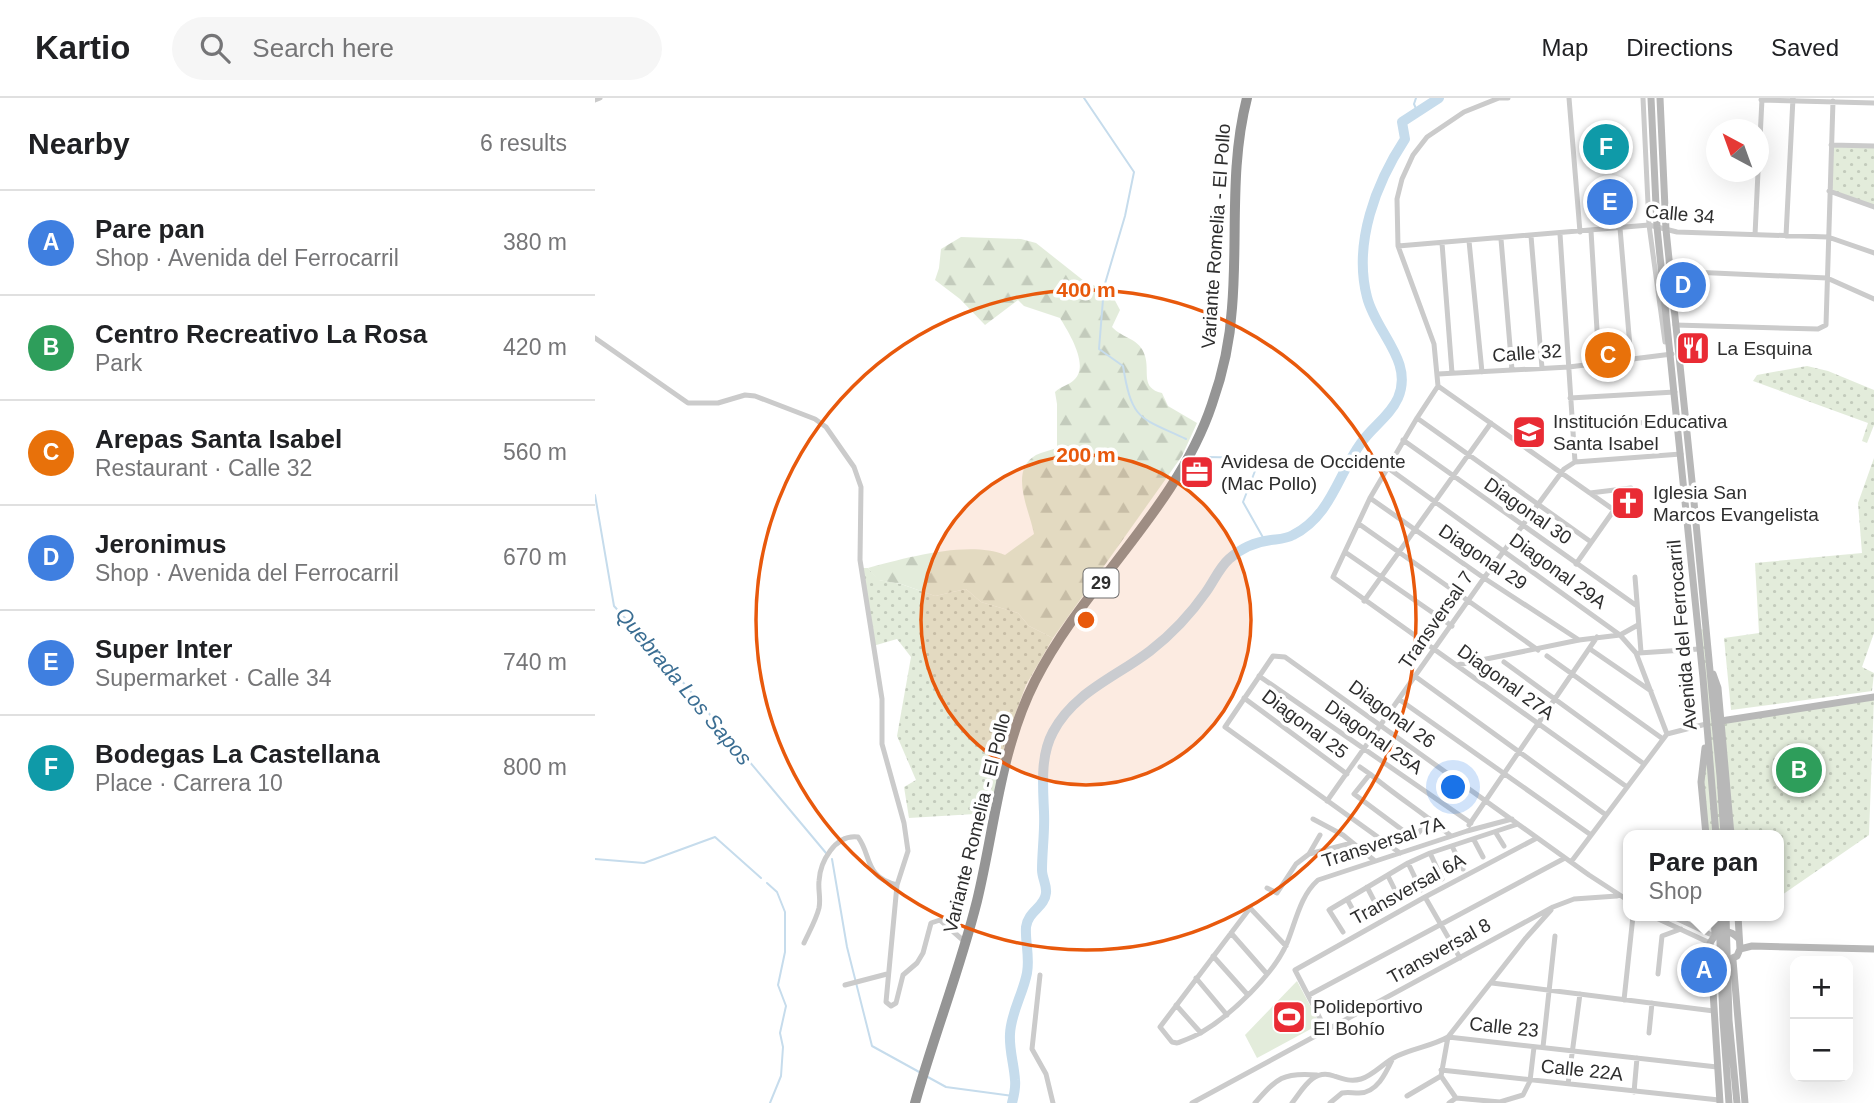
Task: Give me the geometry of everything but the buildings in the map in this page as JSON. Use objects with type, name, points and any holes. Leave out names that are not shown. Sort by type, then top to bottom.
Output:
[{"type":"highway","name":"Variante Romelia - El Pollo","points":[[915,1103],[965,942],[985,864],[1008,751],[1027,697],[1057,645],[1181,468],[1211,408],[1224,363],[1230,326],[1236,162],[1247,98]]},
{"type":"main road","name":"Avenida del Ferrocarril","points":[[1651,98],[1653,226],[1675,392],[1707,733],[1723,830]]},
{"type":"main road","name":"Avenida del Ferrocarril","points":[[1660,98],[1666,230],[1709,664],[1719,806],[1717,830]]},
{"type":"main road","points":[[1709,664],[1718,688],[1731,830]]},
{"type":"main road","points":[[1721,721],[1874,696]]},
{"type":"main road","points":[[1706,830],[1701,782],[1707,733]]},
{"type":"main road","points":[[1714,921],[1714,1011],[1720,1101]]},
{"type":"main road","points":[[1719,921],[1729,1103]]},
{"type":"main road","points":[[1726,921],[1729,1020],[1737,1103]]},
{"type":"main road","points":[[1738,921],[1740,944],[1733,960],[1745,1103]]},
{"type":"main road","points":[[1712,941],[1723,931],[1730,932],[1740,944],[1752,946],[1874,949]]},
{"type":"main road","points":[[1712,941],[1718,960],[1733,960]]},
{"type":"street","points":[[1452,626],[1345,552],[1370,498],[1416,418],[1438,386],[1434,344],[1398,246],[1397,198],[1402,179],[1413,155],[1427,137],[1464,112],[1509,98]]},
{"type":"street","points":[[1569,98],[1580,232]]},
{"type":"street","points":[[1643,98],[1653,226]]},
{"type":"street","points":[[1761,119],[1762,99],[1824,99],[1874,103]]},
{"type":"street","points":[[1786,236],[1793,99]]},
{"type":"street","points":[[1675,325],[1824,327],[1827,323],[1833,101]]},
{"type":"street","points":[[1832,145],[1874,146]]},
{"type":"street","points":[[1755,234],[1758,182]]},
{"type":"street","points":[[1829,191],[1874,207]]},
{"type":"street","name":"Calle 34","points":[[1398,246],[1653,226],[1677,232],[1828,237],[1874,253]]},
{"type":"street","points":[[1620,228],[1631,359]]},
{"type":"street","points":[[1591,231],[1599,363]]},
{"type":"street","points":[[1560,234],[1575,462],[1681,454]]},
{"type":"street","points":[[1531,236],[1542,368]]},
{"type":"street","points":[[1501,239],[1512,370]]},
{"type":"street","points":[[1469,241],[1482,372]]},
{"type":"street","points":[[1442,243],[1452,373]]},
{"type":"street","points":[[1670,271],[1827,278],[1874,299]]},
{"type":"street","points":[[595,338],[688,403],[718,403],[739,396],[754,396],[766,398],[815,419],[826,427],[853,467],[861,487],[860,560],[882,699],[882,744],[904,822],[908,851],[897,885],[885,999],[891,1006],[896,1003],[904,975],[923,953],[931,923],[940,920],[965,942]]},
{"type":"street","name":"Calle 32","points":[[1438,374],[1569,367],[1669,355]]},
{"type":"street","points":[[1438,386],[1614,510],[1576,564]]},
{"type":"street","points":[[1570,398],[1675,392]]},
{"type":"street","points":[[1416,418],[1591,542]]},
{"type":"street","points":[[1573,426],[1678,421]]},
{"type":"street","points":[[1364,601],[1491,423]]},
{"type":"street","name":"Diagonal 30","points":[[1403,440],[1637,606]]},
{"type":"street","name":"Transversal 7","points":[[1327,801],[1521,526],[1561,473],[1575,462]]},
{"type":"street","name":"Diagonal 29A","points":[[1388,468],[1620,635],[1638,653],[1665,736]]},
{"type":"street","points":[[1590,493],[1631,488]]},
{"type":"street","name":"Diagonal 29","points":[[1370,498],[1484,578],[1579,640]]},
{"type":"street","points":[[1359,524],[1538,650]]},
{"type":"street","name":"Diagonal 27A","points":[[1345,552],[1333,577],[1627,787]]},
{"type":"street","points":[[1635,577],[1638,653],[1699,649]]},
{"type":"street","points":[[1457,665],[1579,640],[1620,635],[1638,625]]},
{"type":"street","points":[[1467,831],[1597,637]]},
{"type":"street","points":[[1590,649],[1652,691]]},
{"type":"street","name":"Diagonal 26","points":[[1259,676],[1273,656],[1285,657],[1623,898]]},
{"type":"street","points":[[1547,656],[1665,736]]},
{"type":"street","points":[[1504,662],[1644,764]]},
{"type":"street","points":[[1259,676],[1224,727],[1400,853]]},
{"type":"street","name":"Diagonal 25A","points":[[1259,676],[1471,823]]},
{"type":"street","points":[[1416,677],[1606,815]]},
{"type":"street","name":"Diagonal 25","points":[[1244,698],[1347,774]]},
{"type":"street","points":[[1400,699],[1591,835]]},
{"type":"street","points":[[1571,862],[1665,736],[1706,723]]},
{"type":"street","points":[[1360,767],[1451,836]]},
{"type":"street","points":[[1354,794],[1370,774]]},
{"type":"street","points":[[1346,788],[1409,835],[1416,836],[1430,819]]},
{"type":"street","points":[[1313,819],[1375,861]]},
{"type":"street","name":"Transversal 7A","points":[[1176,1005],[1160,1027],[1172,1042],[1177,1044],[1201,1033],[1227,1015],[1267,974],[1286,946],[1310,887],[1327,876],[1512,819]]},
{"type":"street","points":[[1343,932],[1329,910],[1408,863],[1518,824]]},
{"type":"street","points":[[1496,833],[1504,846]]},
{"type":"street","points":[[1267,888],[1277,893],[1296,864],[1309,854],[1320,835]]},
{"type":"street","points":[[804,943],[819,908],[819,879],[823,866],[832,848],[842,839],[858,837],[865,857],[881,879],[897,885]]},
{"type":"street","name":"Transversal 6A","points":[[1309,995],[1295,970],[1537,838]]},
{"type":"street","points":[[1474,840],[1483,857]]},
{"type":"street","points":[[1309,854],[1352,843]]},
{"type":"street","points":[[1452,846],[1462,869]]},
{"type":"street","points":[[1430,853],[1442,879]]},
{"type":"street","points":[[1326,1030],[1309,995],[1565,858]]},
{"type":"street","points":[[1408,863],[1421,890]]},
{"type":"street","points":[[1388,876],[1400,901]]},
{"type":"street","points":[[1367,887],[1380,912]]},
{"type":"street","name":"Transversal 8","points":[[1192,1103],[1515,926],[1574,899],[1619,896]]},
{"type":"street","points":[[1425,897],[1460,958]]},
{"type":"street","points":[[1347,899],[1360,923]]},
{"type":"street","points":[[1201,1033],[1176,1005],[1250,908],[1286,946]]},
{"type":"street","points":[[1456,1098],[1441,1073],[1448,1037],[1525,939],[1553,908]]},
{"type":"street","points":[[1624,1000],[1632,921]]},
{"type":"street","points":[[1663,921],[1712,941]]},
{"type":"street","points":[[1679,921],[1712,941]]},
{"type":"street","points":[[1515,926],[1525,939]]},
{"type":"street","points":[[1658,974],[1662,936],[1681,929]]},
{"type":"street","points":[[1231,933],[1267,974]]},
{"type":"street","points":[[1543,1047],[1555,936]]},
{"type":"street","points":[[1213,956],[1247,994]]},
{"type":"street","points":[[845,985],[887,974]]},
{"type":"street","points":[[1041,975],[1032,1049],[1046,1074],[1053,1103]]},
{"type":"street","points":[[1196,978],[1227,1015]]},
{"type":"street","points":[[1492,983],[1714,1011]]},
{"type":"street","points":[[1568,1084],[1580,994]]},
{"type":"street","points":[[1650,1033],[1652,1003]]},
{"type":"street","name":"Calle 23","points":[[1255,1103],[1280,1078],[1305,1074],[1356,1080],[1368,1076],[1393,1058],[1436,1044],[1448,1037],[1717,1067]]},
{"type":"street","points":[[1449,1103],[1456,1098],[1500,1102],[1523,1095],[1530,1081],[1534,1047]]},
{"type":"street","points":[[1331,1103],[1342,1093],[1369,1091],[1386,1074],[1393,1058]]},
{"type":"street","points":[[1634,1092],[1637,1058]]},
{"type":"street","points":[[1407,1096],[1441,1073]]},
{"type":"street","name":"Calle 22A","points":[[1441,1073],[1720,1101]]},
{"type":"street","points":[[1292,1103],[1311,1079],[1321,1075]]},
{"type":"green space","points":[[1831,145],[1874,146],[1874,207],[1829,191]]},
{"type":"green space","points":[[961,237],[1021,239],[1036,243],[1084,281],[1111,293],[1120,310],[1112,327],[1143,350],[1148,383],[1155,391],[1162,393],[1168,406],[1197,423],[1182,456],[1053,638],[1029,626],[1018,613],[981,602],[966,589],[935,596],[901,584],[878,580],[868,568],[956,550],[974,549],[1005,555],[1034,534],[1023,492],[1023,471],[1036,455],[1057,448],[1055,392],[1072,382],[1078,374],[1079,358],[1060,318],[1024,306],[1018,300],[985,325],[960,299],[935,280],[941,249]]},
{"type":"green space","points":[[1807,366],[1828,371],[1874,390],[1874,425],[1867,443],[1862,441],[1868,423],[1753,381],[1757,375]]},
{"type":"green space","points":[[1874,458],[1874,633],[1862,667],[1874,673],[1872,691],[1731,710],[1724,638],[1759,633],[1755,563],[1862,553],[1858,503]]},
{"type":"green space","points":[[861,568],[868,568],[879,580],[901,584],[935,596],[966,589],[981,602],[1018,613],[1029,626],[1053,638],[1026,685],[1006,739],[991,813],[909,818],[904,787],[916,780],[897,736],[911,657],[897,639],[873,646]]},
{"type":"green space","points":[[1701,629],[1704,630],[1721,720],[1874,697],[1869,835],[1784,894],[1784,830],[1706,830],[1701,782],[1707,733]]},
{"type":"green space","name":"Polideportivo El Bohío","points":[[1297,981],[1320,1024],[1257,1058],[1245,1035]]},
{"type":"waterway","points":[[1084,98],[1134,172],[1125,216],[1104,287],[1099,349],[1123,366],[1130,398],[1140,415],[1186,439]]},
{"type":"waterway","points":[[1416,98],[1414,104],[1417,111]]},
{"type":"waterway","points":[[1012,1103],[1015,1083],[1010,1034],[1027,973],[1026,927],[1046,893],[1042,870],[1043,782],[1049,741],[1072,706],[1150,651],[1173,631],[1200,600],[1229,559],[1254,544],[1282,539],[1306,527],[1325,506],[1361,443],[1395,404],[1402,385],[1401,372],[1398,359],[1367,297],[1363,277],[1365,235],[1377,194],[1405,139],[1402,122],[1439,98]]},
{"type":"waterway","points":[[1206,457],[1260,458],[1243,502],[1265,541]]},
{"type":"waterway","name":"Quebrada Los Sapos","points":[[595,495],[614,606],[681,680],[826,853]]},
{"type":"waterway","points":[[595,859],[644,863],[715,837],[761,878]]},
{"type":"waterway","name":"Quebrada Los Sapos","points":[[832,859],[847,947],[872,1046],[921,1073]]},
{"type":"waterway","points":[[767,883],[777,892],[785,912],[785,952],[778,985],[786,1006],[780,1033],[783,1047],[781,1076],[770,1103]]},
{"type":"waterway","name":"Quebrada Los Sapos","points":[[926,1076],[946,1087],[1013,1096]]},
{"type":"place","name":"Bodegas La Castellana","points":[[1606,147]]},
{"type":"place","name":"Super Inter","points":[[1610,202]]},
{"type":"place","name":"Jeronimus","points":[[1683,285]]},
{"type":"place","name":"La Esquina","points":[[1693,348]]},
{"type":"place","name":"Arepas Santa Isabel","points":[[1608,355]]},
{"type":"place","name":"Institución Educativa Santa Isabel","points":[[1529,432]]},
{"type":"place","name":"Avidesa de Occidente (Mac Pollo)","points":[[1197,472]]},
{"type":"place","name":"Iglesia San Marcos Evangelista","points":[[1628,503]]},
{"type":"place","name":"Centro Recreativo La Rosa","points":[[1799,770]]},
{"type":"place","name":"Pare pan","points":[[1704,970]]},
{"type":"place","name":"Polideportivo El Bohío","points":[[1289,1017]]}]
